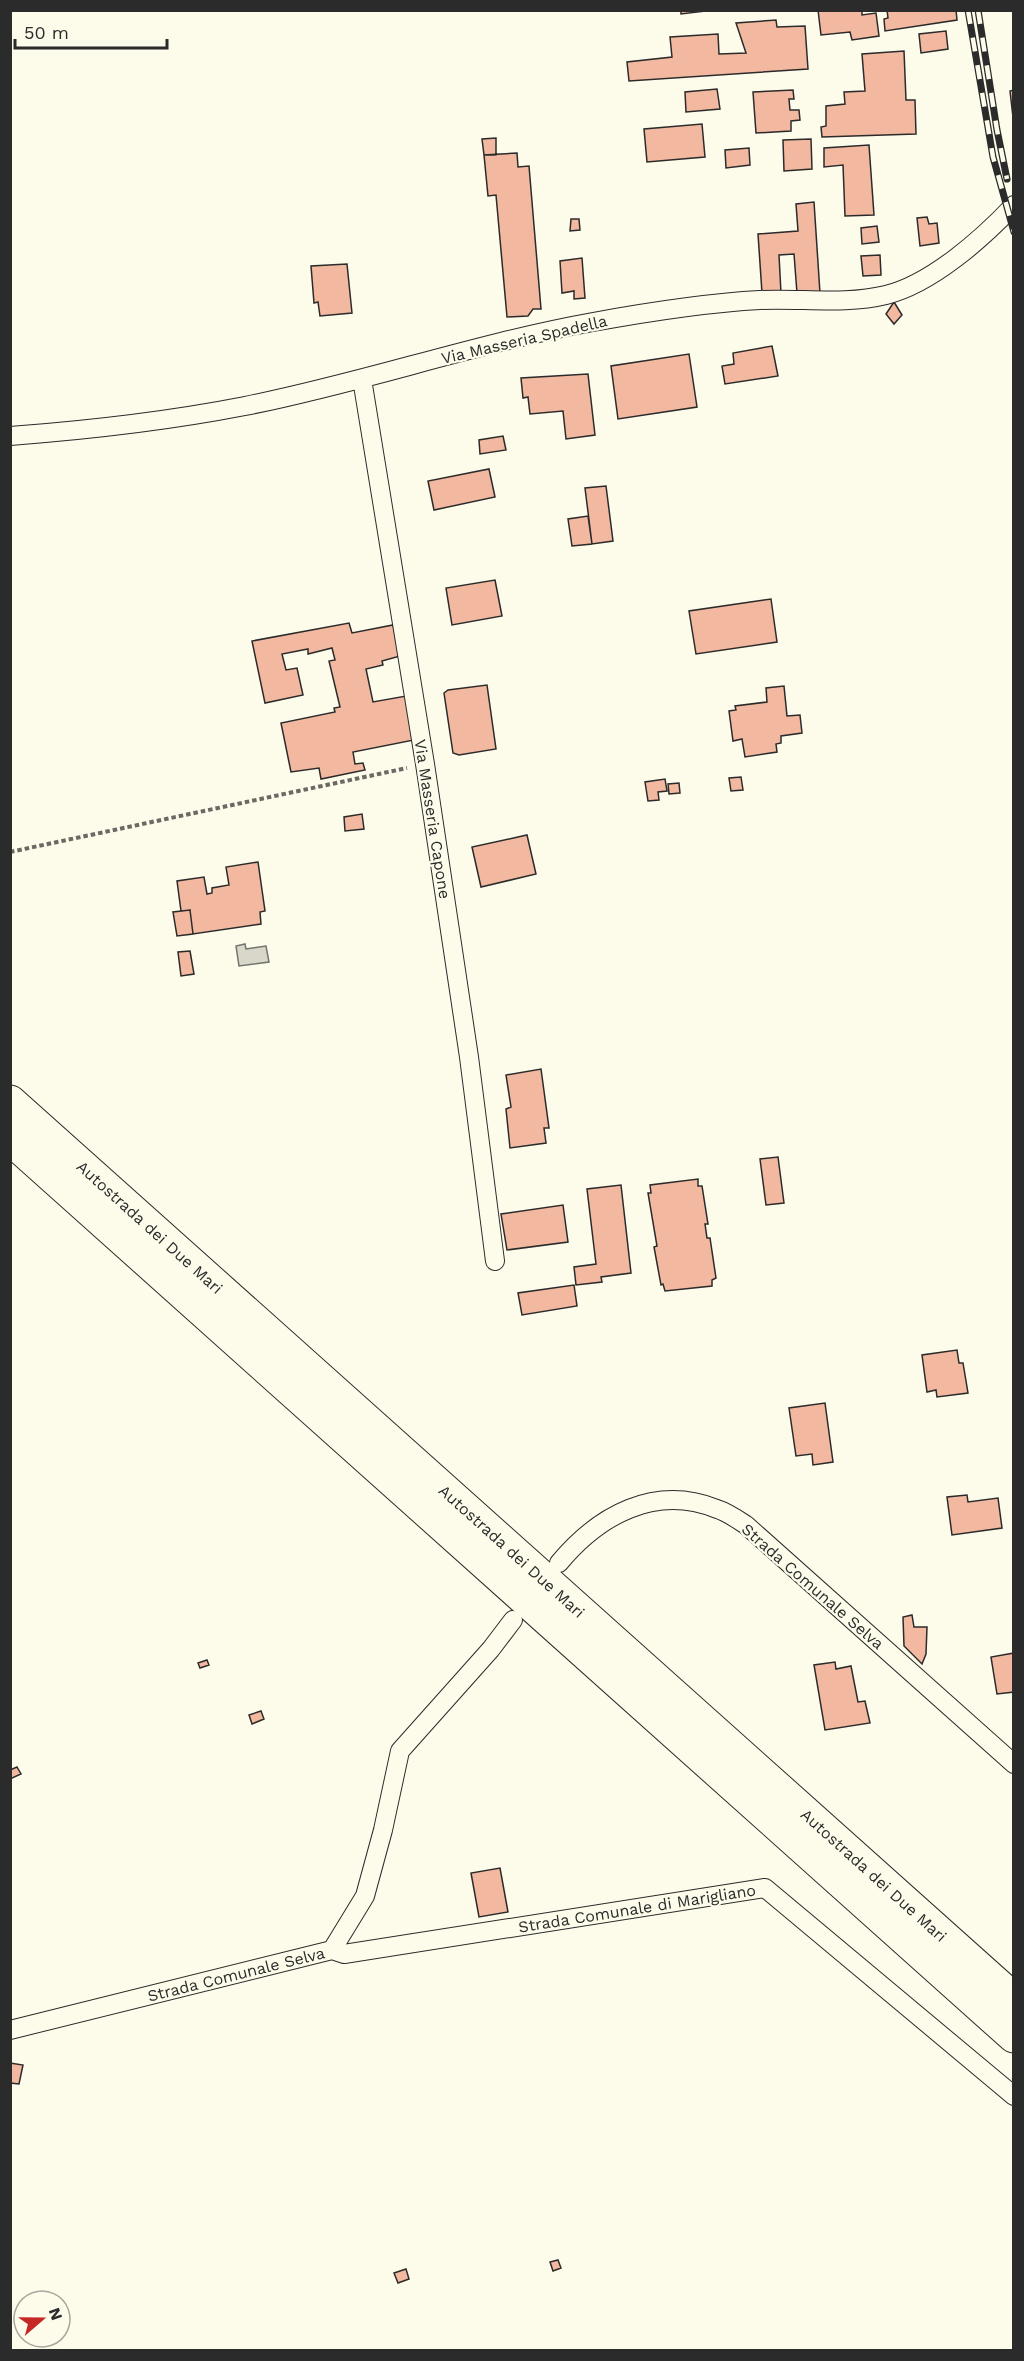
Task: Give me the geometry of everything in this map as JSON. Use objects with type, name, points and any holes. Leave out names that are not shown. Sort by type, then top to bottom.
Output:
[{"type":"highway","name":"Autostrada dei Due Mari","points":[[10,1102],[1014,2000]]},
{"type":"highway","name":"Autostrada dei Due Mari","points":[[10,1138],[1014,2036]]},
{"type":"street","name":"Via Masseria Spadella","points":[[10,436],[98,429],[245,406],[362,379],[548,330],[640,313],[760,300],[831,301],[885,295],[915,285],[969,248],[1014,205]]},
{"type":"street","name":"Via Masseria Capone","points":[[362,379],[425,764],[469,1057],[495,1261]]},
{"type":"street","name":"Strada Comunale Selva","points":[[559,1563],[593,1529],[625,1510],[661,1499],[686,1501],[718,1509],[746,1525],[1014,1764]]},
{"type":"street","name":"Strada Comunale Selva","points":[[10,2030],[332,1950],[365,1896],[383,1830],[400,1751],[491,1649],[513,1620]]},
{"type":"street","name":"Strada Comunale di Marigliano","points":[[332,1950],[344,1954],[765,1888],[1014,2096]]},
{"type":"path","points":[[10,852],[425,764]]},
{"type":"shaded area","points":[[245,944],[246,949],[266,946],[269,962],[239,966],[236,946]]},
{"type":"building","points":[[681,10],[714,10],[681,14]]},
{"type":"building","points":[[818,10],[862,10],[862,15],[876,13],[879,36],[852,40],[850,32],[821,35]]},
{"type":"building","points":[[887,10],[956,10],[957,20],[885,31],[884,19],[888,18]]},
{"type":"building","points":[[776,20],[777,27],[805,26],[808,69],[629,81],[627,62],[672,57],[670,37],[718,34],[719,54],[746,53],[736,23]]},
{"type":"building","points":[[946,31],[948,49],[921,53],[919,34]]},
{"type":"building","points":[[904,51],[906,100],[915,100],[916,134],[822,137],[821,127],[826,126],[826,106],[845,104],[844,92],[865,91],[862,54]]},
{"type":"building","points":[[717,89],[720,109],[686,112],[685,92]]},
{"type":"building","points":[[793,90],[794,99],[789,99],[790,110],[799,110],[800,120],[791,121],[791,131],[756,133],[753,92]]},
{"type":"building","points":[[1014,90],[1014,126],[1010,91]]},
{"type":"building","points":[[702,124],[705,157],[647,162],[644,129]]},
{"type":"building","points":[[496,138],[496,155],[484,155],[482,139]]},
{"type":"building","points":[[811,139],[812,169],[784,171],[783,140]]},
{"type":"building","points":[[869,145],[874,215],[845,216],[843,165],[824,167],[824,148]]},
{"type":"building","points":[[749,148],[750,165],[726,168],[725,150]]},
{"type":"building","points":[[517,153],[518,167],[529,166],[541,309],[533,309],[528,316],[507,317],[496,195],[488,196],[484,155]]},
{"type":"building","points":[[814,202],[820,293],[797,293],[794,254],[779,255],[781,293],[762,293],[758,234],[798,231],[796,204]]},
{"type":"building","points":[[927,217],[929,224],[937,223],[939,243],[920,246],[917,218]]},
{"type":"building","points":[[571,219],[579,219],[580,230],[570,231]]},
{"type":"building","points":[[877,226],[879,242],[862,244],[861,228]]},
{"type":"building","points":[[880,255],[881,275],[863,276],[861,256]]},
{"type":"building","points":[[582,258],[585,298],[574,299],[574,291],[562,293],[560,261]]},
{"type":"building","points":[[347,264],[352,313],[320,316],[318,302],[314,303],[311,266]]},
{"type":"building","points":[[894,302],[902,315],[894,324],[886,314]]},
{"type":"building","points":[[772,346],[778,376],[725,384],[722,366],[734,364],[733,353]]},
{"type":"building","points":[[689,354],[697,407],[618,419],[611,366]]},
{"type":"building","points":[[588,374],[595,435],[566,439],[563,411],[530,414],[528,397],[523,398],[521,378]]},
{"type":"building","points":[[503,436],[506,450],[480,454],[479,440]]},
{"type":"building","points":[[489,469],[495,497],[434,510],[428,481]]},
{"type":"building","points":[[606,486],[613,541],[592,544],[585,488]]},
{"type":"building","points":[[588,516],[592,544],[572,546],[568,519]]},
{"type":"building","points":[[495,580],[502,616],[452,625],[446,588]]},
{"type":"building","points":[[771,599],[777,642],[696,654],[689,611]]},
{"type":"building","points":[[349,623],[352,633],[393,625],[400,656],[382,661],[383,665],[366,669],[373,702],[406,696],[414,740],[353,752],[355,764],[363,763],[365,770],[321,779],[319,768],[291,772],[281,723],[335,712],[334,708],[340,707],[329,661],[335,660],[332,648],[308,654],[308,649],[282,654],[286,670],[297,668],[303,695],[265,703],[252,641]]},
{"type":"building","points":[[487,685],[496,749],[459,755],[453,753],[444,693],[448,690]]},
{"type":"building","points":[[784,686],[787,716],[800,715],[802,733],[781,736],[781,743],[776,744],[777,752],[745,757],[742,739],[733,741],[729,711],[736,710],[735,706],[767,702],[766,688]]},
{"type":"building","points":[[741,777],[743,790],[731,791],[729,778]]},
{"type":"building","points":[[665,779],[667,791],[658,792],[659,800],[648,801],[645,782]]},
{"type":"building","points":[[679,783],[680,793],[669,794],[668,784]]},
{"type":"building","points":[[362,814],[364,829],[345,831],[344,817]]},
{"type":"building","points":[[527,835],[536,874],[481,887],[472,847]]},
{"type":"building","points":[[258,862],[265,911],[260,912],[261,924],[193,934],[190,910],[181,911],[177,881],[204,877],[207,894],[212,893],[212,888],[229,885],[226,867]]},
{"type":"building","points":[[190,910],[193,934],[177,936],[173,912]]},
{"type":"building","points":[[190,951],[194,974],[181,976],[178,952]]},
{"type":"building","points":[[541,1069],[549,1128],[544,1128],[546,1143],[510,1148],[506,1109],[511,1107],[506,1075]]},
{"type":"building","points":[[778,1157],[784,1203],[766,1205],[760,1159]]},
{"type":"building","points":[[698,1179],[698,1186],[702,1186],[708,1224],[705,1224],[707,1238],[710,1238],[716,1278],[712,1280],[712,1286],[665,1291],[663,1284],[661,1285],[654,1247],[657,1246],[648,1193],[651,1193],[650,1185]]},
{"type":"building","points":[[621,1185],[631,1273],[601,1277],[602,1282],[576,1285],[574,1267],[596,1264],[587,1189]]},
{"type":"building","points":[[563,1205],[568,1242],[507,1250],[501,1214]]},
{"type":"building","points":[[574,1285],[577,1306],[522,1315],[518,1293]]},
{"type":"building","points":[[957,1350],[959,1363],[963,1363],[968,1393],[937,1397],[936,1390],[927,1392],[922,1355]]},
{"type":"building","points":[[825,1403],[833,1462],[813,1465],[812,1454],[796,1456],[789,1408]]},
{"type":"building","points":[[967,1495],[968,1502],[998,1498],[1002,1528],[952,1535],[947,1497]]},
{"type":"building","points":[[912,1615],[914,1627],[927,1627],[926,1654],[922,1664],[904,1646],[903,1617]]},
{"type":"building","points":[[1014,1653],[1014,1692],[997,1694],[991,1657]]},
{"type":"building","points":[[207,1660],[209,1665],[200,1668],[198,1663]]},
{"type":"building","points":[[835,1662],[836,1669],[851,1666],[858,1702],[865,1701],[870,1723],[825,1730],[814,1665]]},
{"type":"building","points":[[261,1711],[264,1719],[252,1724],[249,1715]]},
{"type":"building","points":[[17,1767],[21,1774],[10,1779],[10,1770]]},
{"type":"building","points":[[500,1868],[508,1912],[479,1917],[471,1873]]},
{"type":"building","points":[[10,2063],[23,2065],[19,2084],[10,2083]]},
{"type":"building","points":[[558,2260],[561,2268],[553,2271],[550,2262]]},
{"type":"building","points":[[406,2269],[409,2279],[398,2283],[394,2273]]},
{"type":"railway","points":[[968,10],[993,157],[1014,232]]},
{"type":"railway","points":[[978,10],[1007,179]]}]
